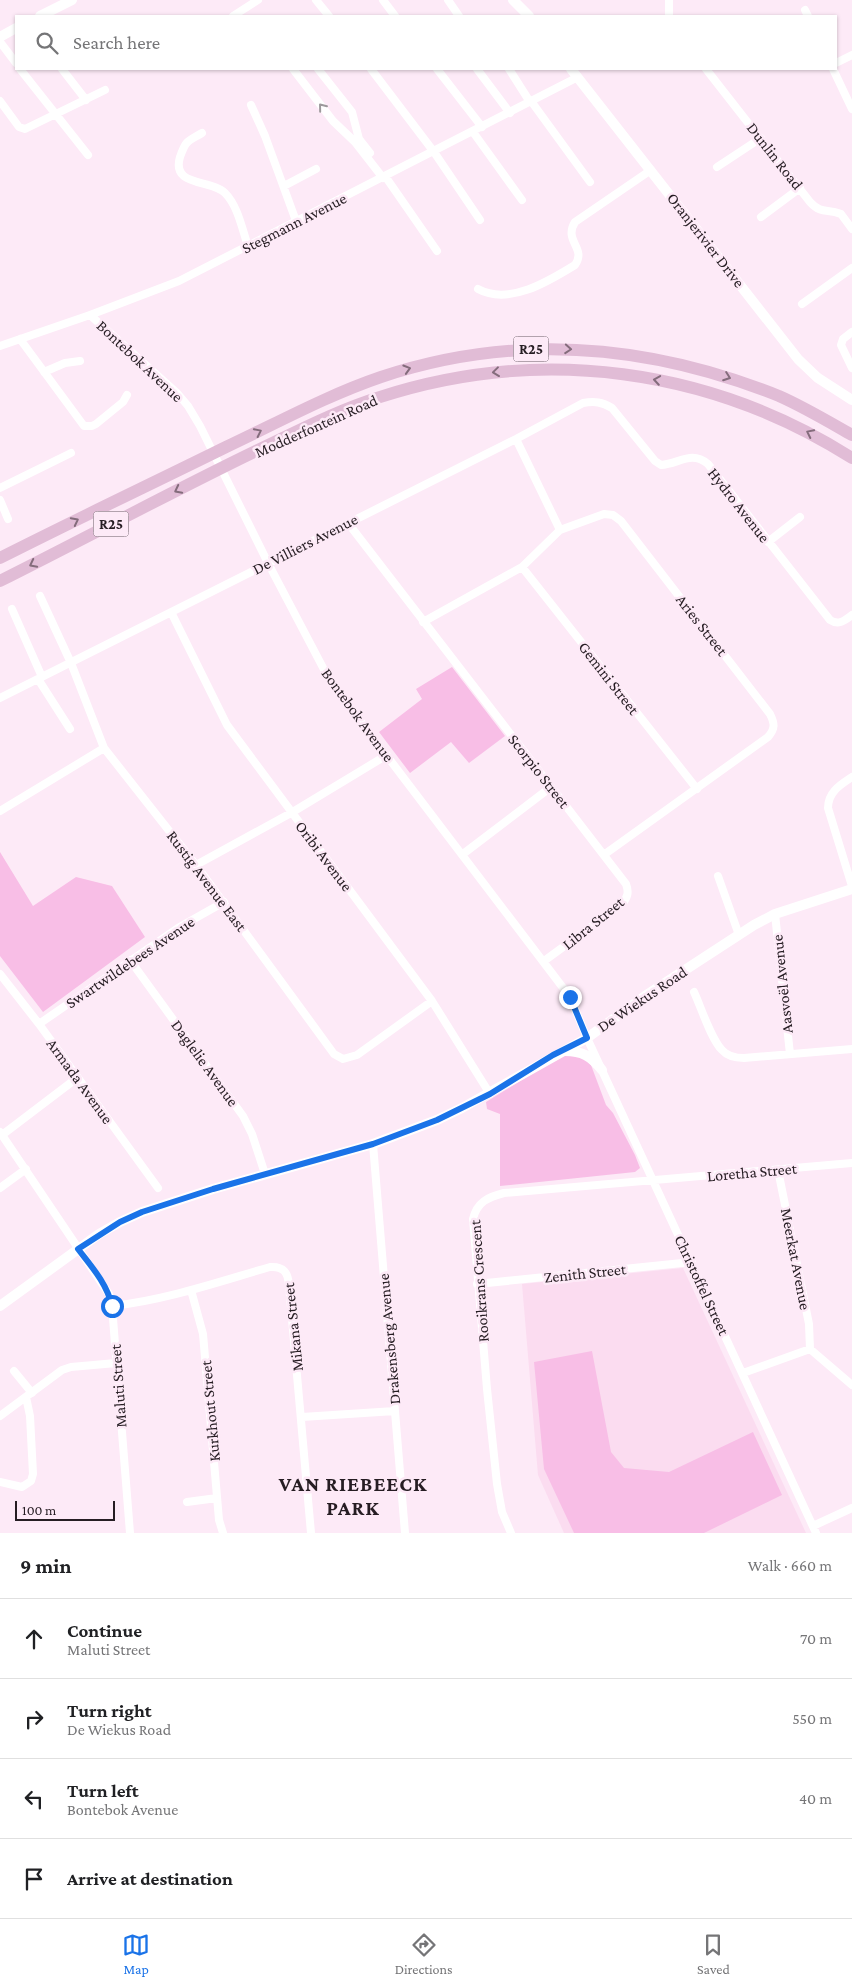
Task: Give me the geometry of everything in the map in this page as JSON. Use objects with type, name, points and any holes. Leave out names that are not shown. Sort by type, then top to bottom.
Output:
[{"type":"main road","name":"Modderfontein Road","points":[[0,558],[337,394],[420,366],[468,355],[522,349],[556,348],[612,352],[668,360],[719,374],[781,397],[852,435]]},
{"type":"main road","name":"Modderfontein Road","points":[[0,581],[221,468],[337,413],[381,397],[469,376],[514,370],[548,369],[612,372],[669,382],[744,403],[821,438],[852,458]]},
{"type":"street","points":[[42,15],[72,0]]},
{"type":"street","points":[[316,0],[328,15]]},
{"type":"street","points":[[383,0],[395,15]]},
{"type":"street","points":[[448,0],[458,15]]},
{"type":"street","points":[[513,0],[528,15]]},
{"type":"street","points":[[519,0],[528,15]]},
{"type":"street","points":[[669,0],[669,15]]},
{"type":"street","points":[[234,15],[252,1]]},
{"type":"street","points":[[0,37],[15,29]]},
{"type":"street","points":[[0,42],[15,62]]},
{"type":"street","points":[[837,62],[852,55]]},
{"type":"street","points":[[21,70],[88,155]]},
{"type":"street","points":[[63,70],[86,100]]},
{"type":"street","points":[[294,70],[333,121],[355,142],[385,176]]},
{"type":"street","points":[[319,70],[344,101],[355,121],[359,139],[437,251]]},
{"type":"street","points":[[372,70],[434,152],[480,220]]},
{"type":"street","points":[[438,70],[482,127]]},
{"type":"street","points":[[478,70],[510,113]]},
{"type":"street","points":[[509,70],[590,182]]},
{"type":"street","name":"Dunlin Road","points":[[707,70],[816,208],[823,212],[841,214],[852,229]]},
{"type":"street","points":[[833,70],[852,110]]},
{"type":"street","name":"Stegmann Avenue","points":[[0,346],[90,315],[179,281],[531,102],[574,73]]},
{"type":"street","name":"Oranjerivier Drive","points":[[574,73],[798,359],[818,378],[852,400]]},
{"type":"street","points":[[0,101],[20,129],[28,129],[104,90]]},
{"type":"street","points":[[251,105],[284,186],[296,222]]},
{"type":"street","points":[[473,132],[522,200]]},
{"type":"street","points":[[202,133],[182,147],[179,161],[180,173],[187,179],[224,192],[234,206],[248,246]]},
{"type":"street","points":[[717,167],[761,138]]},
{"type":"street","points":[[284,186],[316,169]]},
{"type":"street","points":[[478,289],[491,294],[520,292],[575,265],[579,260],[580,253],[571,234],[571,228],[575,222],[650,170]]},
{"type":"street","points":[[761,217],[800,188]]},
{"type":"street","points":[[802,304],[852,268]]},
{"type":"street","name":"Bontebok Avenue","points":[[90,315],[182,399],[200,426],[268,563],[330,681],[570,997],[587,1038]]},
{"type":"street","points":[[852,332],[843,339],[841,345],[852,368]]},
{"type":"street","points":[[20,339],[82,424],[87,427],[101,420],[123,402],[127,395]]},
{"type":"street","points":[[44,372],[65,363],[80,362]]},
{"type":"street","name":"De Villiers Avenue","points":[[0,698],[584,403],[598,402],[612,408]]},
{"type":"street","name":"Hydro Avenue","points":[[612,408],[655,461],[661,465],[694,457],[700,458],[708,464],[830,620],[842,622],[852,614]]},
{"type":"street","points":[[423,622],[522,567],[560,530],[516,439]]},
{"type":"street","points":[[0,488],[72,453]]},
{"type":"street","points":[[0,500],[8,519]]},
{"type":"street","name":"Aries Street","points":[[560,530],[604,514],[612,515],[621,522],[770,714],[775,726],[768,738],[697,789]]},
{"type":"street","points":[[768,542],[800,517]]},
{"type":"street","name":"Scorpio Street","points":[[348,523],[605,854]]},
{"type":"street","name":"Gemini Street","points":[[522,567],[697,789]]},
{"type":"street","name":"Rustig Avenue East","points":[[40,596],[71,663],[104,748],[224,902],[334,1054],[347,1059],[357,1055],[432,1001]]},
{"type":"street","points":[[12,609],[40,678],[70,729]]},
{"type":"street","name":"Oribi Avenue","points":[[171,612],[227,725],[432,1001],[490,1094]]},
{"type":"street","points":[[0,811],[104,748]]},
{"type":"street","points":[[196,865],[291,813],[387,755]]},
{"type":"street","points":[[852,777],[832,793],[828,800],[828,808],[852,888]]},
{"type":"street","points":[[463,854],[552,787]]},
{"type":"street","points":[[605,854],[697,789]]},
{"type":"street","name":"Libra Street","points":[[544,961],[627,898],[626,884],[605,854]]},
{"type":"street","points":[[718,876],[738,935]]},
{"type":"street","name":"De Wiekus Road","points":[[0,1306],[78,1249],[120,1222],[142,1212],[265,1174],[373,1144],[437,1120],[490,1094],[562,1050],[587,1038],[645,996],[738,935],[774,914],[852,888]]},
{"type":"street","name":"Swartwildebees Avenue","points":[[39,1024],[178,928],[224,902]]},
{"type":"street","name":"Aasvoël Avenue","points":[[774,914],[790,1054]]},
{"type":"street","name":"Daglelie Avenue","points":[[130,960],[243,1116],[252,1134],[265,1174]]},
{"type":"street","name":"Armada Avenue","points":[[0,974],[39,1024],[158,1188]]},
{"type":"street","points":[[694,992],[717,1043],[722,1051],[729,1056],[744,1058],[852,1049]]},
{"type":"street","name":"Christoffel Street","points":[[587,1038],[815,1529]]},
{"type":"street","points":[[562,1050],[576,1051],[588,1055],[602,1070]]},
{"type":"street","points":[[1,1134],[77,1078]]},
{"type":"street","name":"Maluti Street","points":[[1,1134],[109,1294],[112,1306],[130,1533]]},
{"type":"street","name":"Drakensberg Avenue","points":[[373,1144],[405,1533]]},
{"type":"street","name":"Loretha Street","points":[[652,1180],[852,1163]]},
{"type":"street","points":[[0,1188],[26,1169]]},
{"type":"street","name":"Meerkat Avenue","points":[[778,1170],[809,1324],[810,1349]]},
{"type":"street","name":"Rooikrans Crescent","points":[[511,1533],[502,1512],[497,1484],[477,1284],[473,1219],[475,1210],[489,1197],[504,1193],[652,1180]]},
{"type":"street","name":"Zenith Street","points":[[477,1284],[692,1262]]},
{"type":"street","name":"Mikana Street","points":[[112,1306],[146,1301],[191,1290],[270,1267],[277,1266],[285,1271],[288,1277],[302,1417],[311,1533]]},
{"type":"street","name":"Kurkhout Street","points":[[191,1290],[203,1334],[219,1520],[224,1533]]},
{"type":"street","points":[[742,1373],[810,1349],[852,1385]]},
{"type":"street","points":[[0,1416],[62,1370],[71,1367],[116,1363]]},
{"type":"street","points":[[0,1482],[22,1487],[31,1481],[34,1474],[29,1395],[14,1371]]},
{"type":"street","points":[[302,1417],[394,1411]]},
{"type":"street","points":[[187,1502],[217,1498]]},
{"type":"street","points":[[815,1529],[852,1508]]},
{"type":"shaded area","points":[[452,667],[505,736],[469,763],[451,742],[410,773],[379,732],[422,699],[416,689]]},
{"type":"shaded area","points":[[0,852],[33,906],[76,877],[112,886],[145,937],[43,1012],[0,956]]},
{"type":"shaded area","points":[[564,1054],[580,1054],[591,1065],[606,1105],[613,1113],[640,1168],[635,1172],[500,1186],[500,1114],[487,1109],[486,1102]]},
{"type":"shaded area","points":[[683,1268],[806,1533],[564,1533],[538,1475],[522,1284]]},
{"type":"shaded area","points":[[592,1351],[611,1452],[624,1468],[669,1472],[753,1432],[782,1495],[704,1533],[574,1533],[544,1469],[534,1362]]},
{"type":"district","name":"VAN RIEBEECK PARK","points":[[353,1496]]},
{"type":"route","points":[[112,1306],[109,1294],[102,1281],[78,1249],[99,1234],[142,1212],[170,1202],[373,1144],[404,1133],[437,1120],[490,1094],[553,1055],[587,1038],[570,997]]}]
